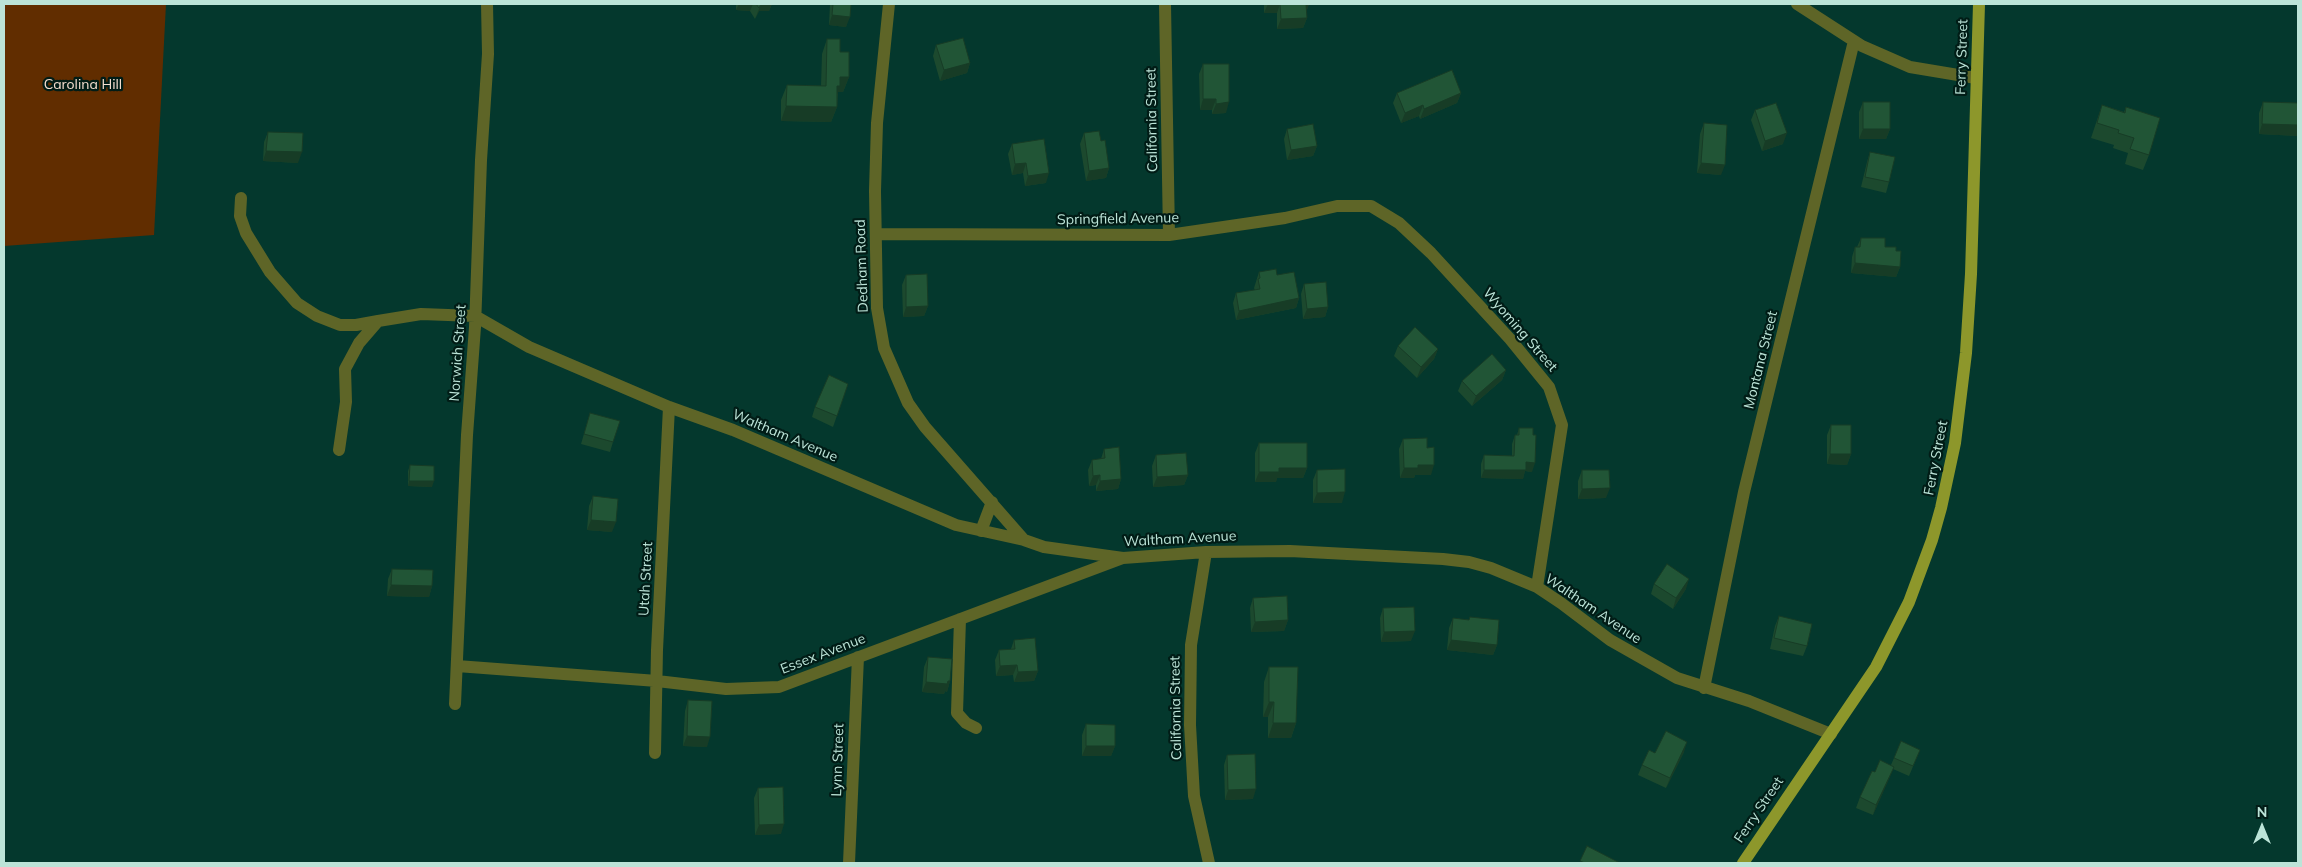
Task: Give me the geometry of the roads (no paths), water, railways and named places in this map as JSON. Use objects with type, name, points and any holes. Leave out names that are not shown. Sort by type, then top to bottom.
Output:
[{"type":"main road","name":"Ferry Street","points":[[1742,863],[1876,667],[1899,625],[1932,540],[1949,475],[1962,398],[1967,345],[1979,4]]},
{"type":"street","name":"Norwich Street","points":[[455,704],[467,435],[476,316],[483,128],[488,54],[487,4]]},
{"type":"street","name":"Dedham Road","points":[[889,4],[877,122],[877,308],[884,348],[894,376],[908,403],[924,427],[1024,540]]},
{"type":"street","name":"California Street","points":[[1165,4],[1169,235]]},
{"type":"street","points":[[1797,4],[1854,41],[1910,67],[1976,78]]},
{"type":"street","name":"Montana Street","points":[[1704,688],[1744,492],[1854,41]]},
{"type":"street","points":[[241,198],[240,216],[246,233],[270,272],[297,303],[317,316],[340,326],[356,326],[421,314],[476,316]]},
{"type":"street","name":"Springfield Avenue","points":[[876,234],[1169,235],[1285,218],[1337,206],[1371,206],[1399,223],[1431,253]]},
{"type":"street","name":"Wyoming Street","points":[[1431,253],[1510,339],[1548,387],[1562,426],[1537,588]]},
{"type":"street","name":"Waltham Avenue","points":[[476,316],[530,347],[668,407],[733,430],[956,525],[1024,540],[1044,547],[1123,558],[1206,552],[1290,551],[1443,558],[1469,562],[1491,568],[1537,588],[1632,654],[1677,678],[1749,701],[1832,734]]},
{"type":"street","points":[[339,450],[346,402],[345,368],[359,343],[378,321]]},
{"type":"street","name":"Utah Street","points":[[655,753],[668,407]]},
{"type":"street","points":[[982,530],[992,502]]},
{"type":"street","name":"California Street","points":[[1206,552],[1191,645],[1190,725],[1194,796],[1209,863]]},
{"type":"street","name":"Essex Avenue","points":[[457,666],[657,681],[726,689],[779,686],[1123,558]]},
{"type":"street","points":[[960,619],[957,713],[966,723],[976,728]]},
{"type":"street","name":"Lynn Street","points":[[849,863],[858,657]]},
{"type":"park label","name":"Carolina Hill","points":[[83,85]]}]
